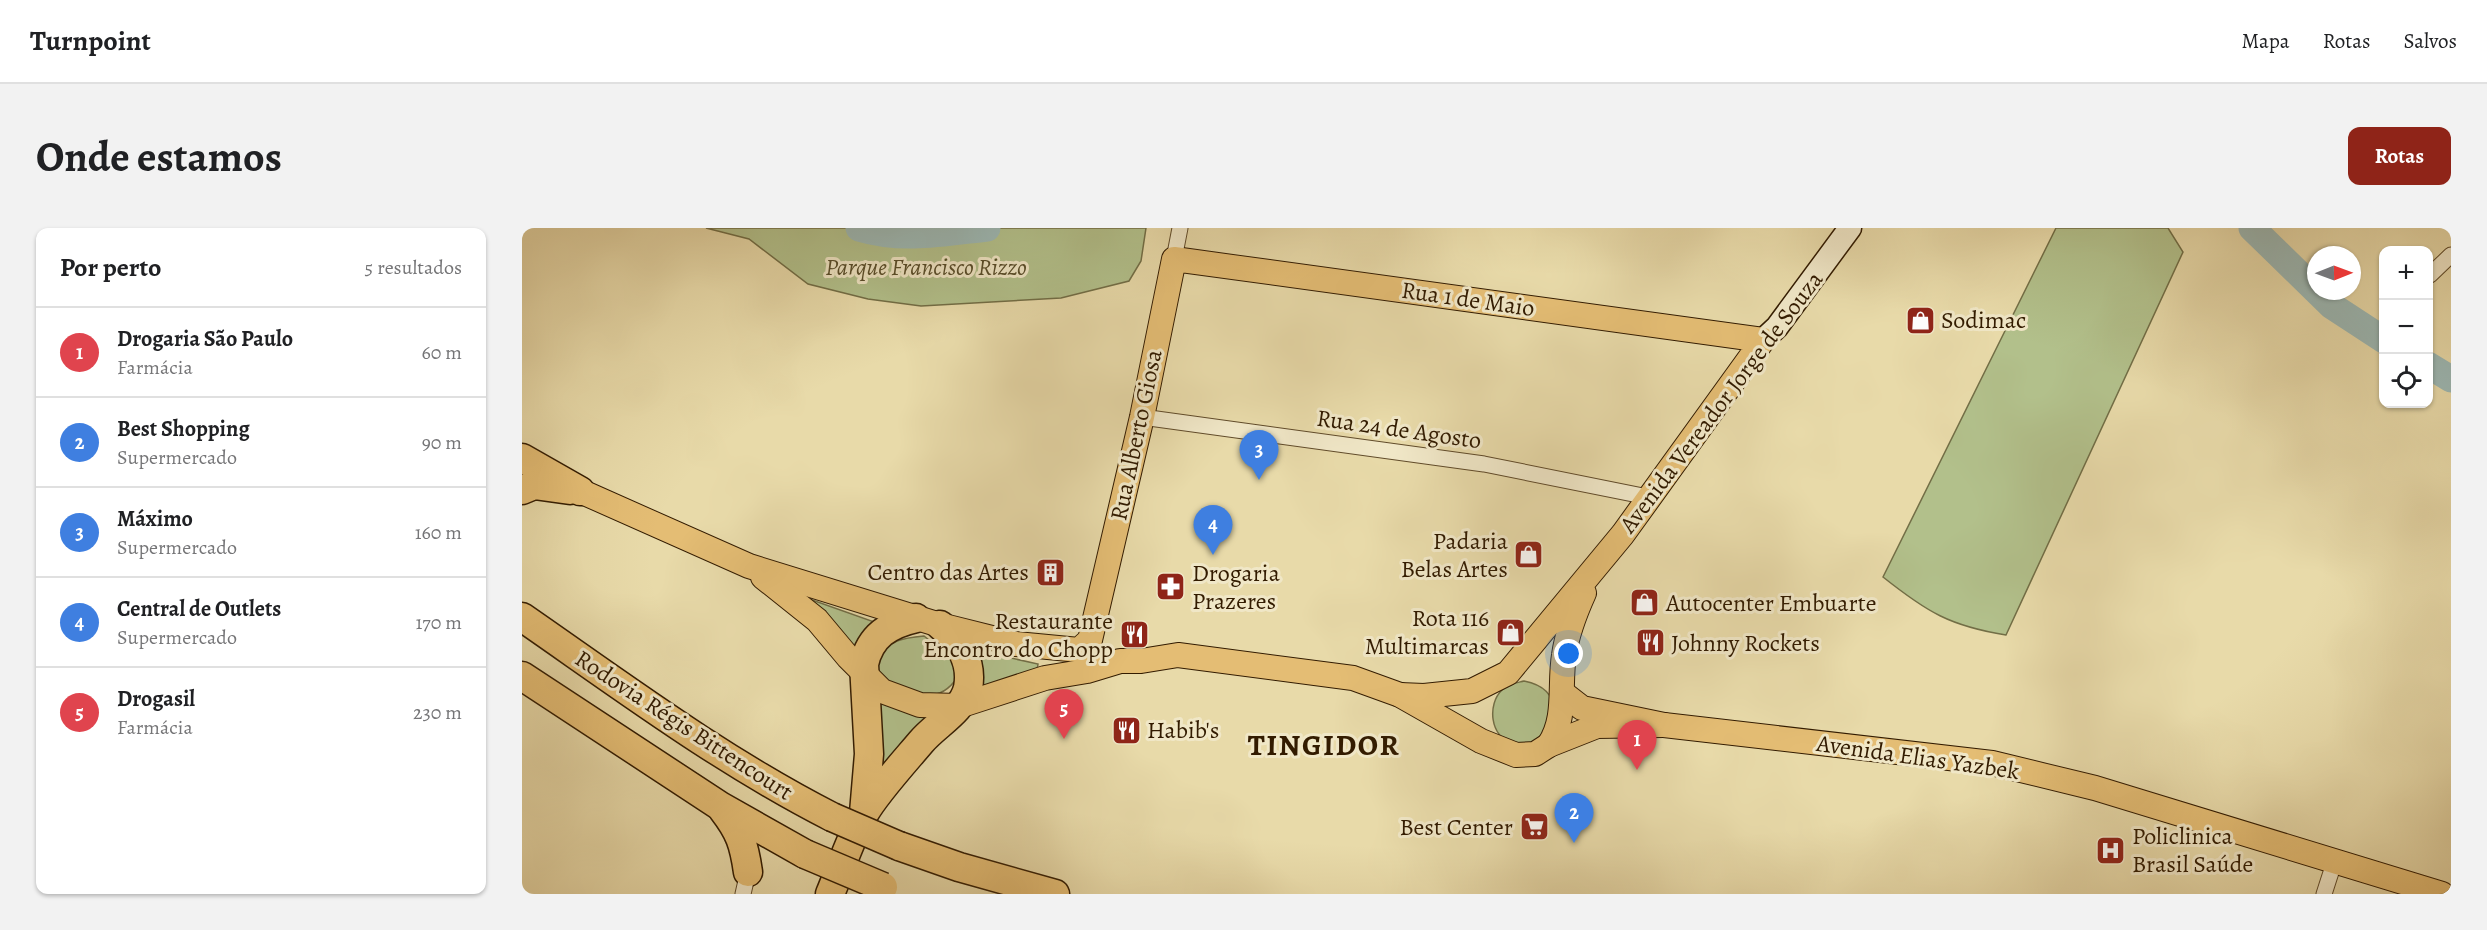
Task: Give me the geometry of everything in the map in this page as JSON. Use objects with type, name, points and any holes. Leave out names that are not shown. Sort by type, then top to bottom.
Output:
[{"type":"highway","points":[[522,458],[580,491]]},
{"type":"highway","points":[[522,490],[534,485],[580,491]]},
{"type":"highway","points":[[522,607],[558,642]]},
{"type":"highway","name":"Rodovia Régis Bittencourt","points":[[522,617],[716,751],[775,788],[831,817],[899,846],[959,867],[1055,894]]},
{"type":"highway","points":[[830,894],[864,813],[922,741],[959,706],[968,686],[968,665],[961,646],[928,622],[900,622],[879,633],[866,652],[869,754],[864,813]]},
{"type":"highway","name":"Rodovia Régis Bittencourt","points":[[522,676],[720,806],[799,851],[892,891]]},
{"type":"highway","points":[[720,806],[738,829],[744,845],[745,883]]},
{"type":"highway","points":[[745,883],[764,857],[778,851],[799,851]]},
{"type":"main road","name":"Avenida Vereador Jorge de Souza","points":[[1400,695],[1425,696],[1472,691],[1508,673],[1590,575],[1763,340],[1777,327],[1850,228]]},
{"type":"main road","name":"Rua 1 de Maio","points":[[1173,259],[1763,340]]},
{"type":"main road","name":"Rua Alberto Giosa","points":[[1090,640],[1142,417],[1173,259]]},
{"type":"main road","points":[[1726,335],[1736,346],[1743,368]]},
{"type":"main road","name":"Avenida Elias Yazbek","points":[[580,491],[749,566],[928,622],[1017,644],[1062,650],[1079,650],[1090,640]]},
{"type":"main road","name":"Avenida Elias Yazbek","points":[[749,566],[817,620],[865,676],[882,692],[920,705],[959,706],[1045,678],[1087,671],[1120,661],[1140,662],[1178,655],[1353,678],[1400,695],[1498,750],[1526,756],[1597,726],[1664,725]]},
{"type":"main road","name":"Avenida Vereador Jorge de Souza","points":[[1549,746],[1558,728],[1564,694],[1561,680],[1567,639],[1590,575]]},
{"type":"main road","points":[[1090,640],[1101,653],[1120,661]]},
{"type":"main road","name":"Avenida Elias Yazbek","points":[[1564,694],[1582,708],[1664,725],[1992,763],[2095,788],[2442,894]]},
{"type":"street","name":"Rua Alberto Giosa","points":[[1173,259],[1180,228]]},
{"type":"street","points":[[2433,272],[2451,255]]},
{"type":"street","name":"Rua 24 de Agosto","points":[[1142,417],[1484,464],[1648,497]]},
{"type":"street","points":[[2324,894],[2335,860]]},
{"type":"green space","name":"Parque Francisco Rizzo","points":[[706,228],[1146,228],[1141,261],[1129,281],[1061,298],[921,306],[868,299],[808,284],[749,239]]},
{"type":"green space","points":[[2056,228],[2168,228],[2183,252],[2006,635],[1969,627],[1940,616],[1913,600],[1883,577]]},
{"type":"green space","points":[[798,595],[880,624],[854,656]]},
{"type":"green space","points":[[924,636],[953,659],[957,678],[948,688],[930,695],[920,694],[879,677],[877,659],[887,648],[903,639]]},
{"type":"green space","points":[[975,650],[1038,664],[1037,670],[978,688]]},
{"type":"green space","points":[[1524,681],[1537,685],[1550,696],[1556,714],[1536,743],[1515,744],[1505,740],[1495,727],[1494,703],[1502,690],[1509,685]]},
{"type":"green space","points":[[878,698],[937,715],[880,771]]},
{"type":"waterway","points":[[859,228],[907,235],[987,228]]},
{"type":"waterway","points":[[2252,228],[2332,306],[2379,337]]},
{"type":"waterway","points":[[2433,368],[2451,379]]},
{"type":"place","name":"Sodimac","points":[[1920,320]]},
{"type":"place","name":"Máximo","points":[[1259,480]]},
{"type":"place","name":"Central de Outlets","points":[[1213,555]]},
{"type":"place","name":"Padaria Belas Artes","points":[[1529,555]]},
{"type":"place","name":"Centro das Artes","points":[[1050,572]]},
{"type":"place","name":"Drogaria Prazeres","points":[[1171,587]]},
{"type":"place","name":"Autocenter Embuarte","points":[[1645,603]]},
{"type":"place","name":"Rota 116 Multimarcas","points":[[1510,632]]},
{"type":"place","name":"Restaurante Encontro do Chopp","points":[[1134,635]]},
{"type":"place","name":"Johnny Rockets","points":[[1650,643]]},
{"type":"place","name":"Habib's","points":[[1126,730]]},
{"type":"place","name":"Drogasil","points":[[1064,739]]},
{"type":"place","name":"Drogaria São Paulo","points":[[1637,770]]},
{"type":"place","name":"Best Center","points":[[1534,827]]},
{"type":"place","name":"Best Shopping","points":[[1574,843]]},
{"type":"place","name":"Policlinica Brasil Saúde","points":[[2111,850]]},
{"type":"district","name":"TINGIDOR","points":[[1324,745]]}]
